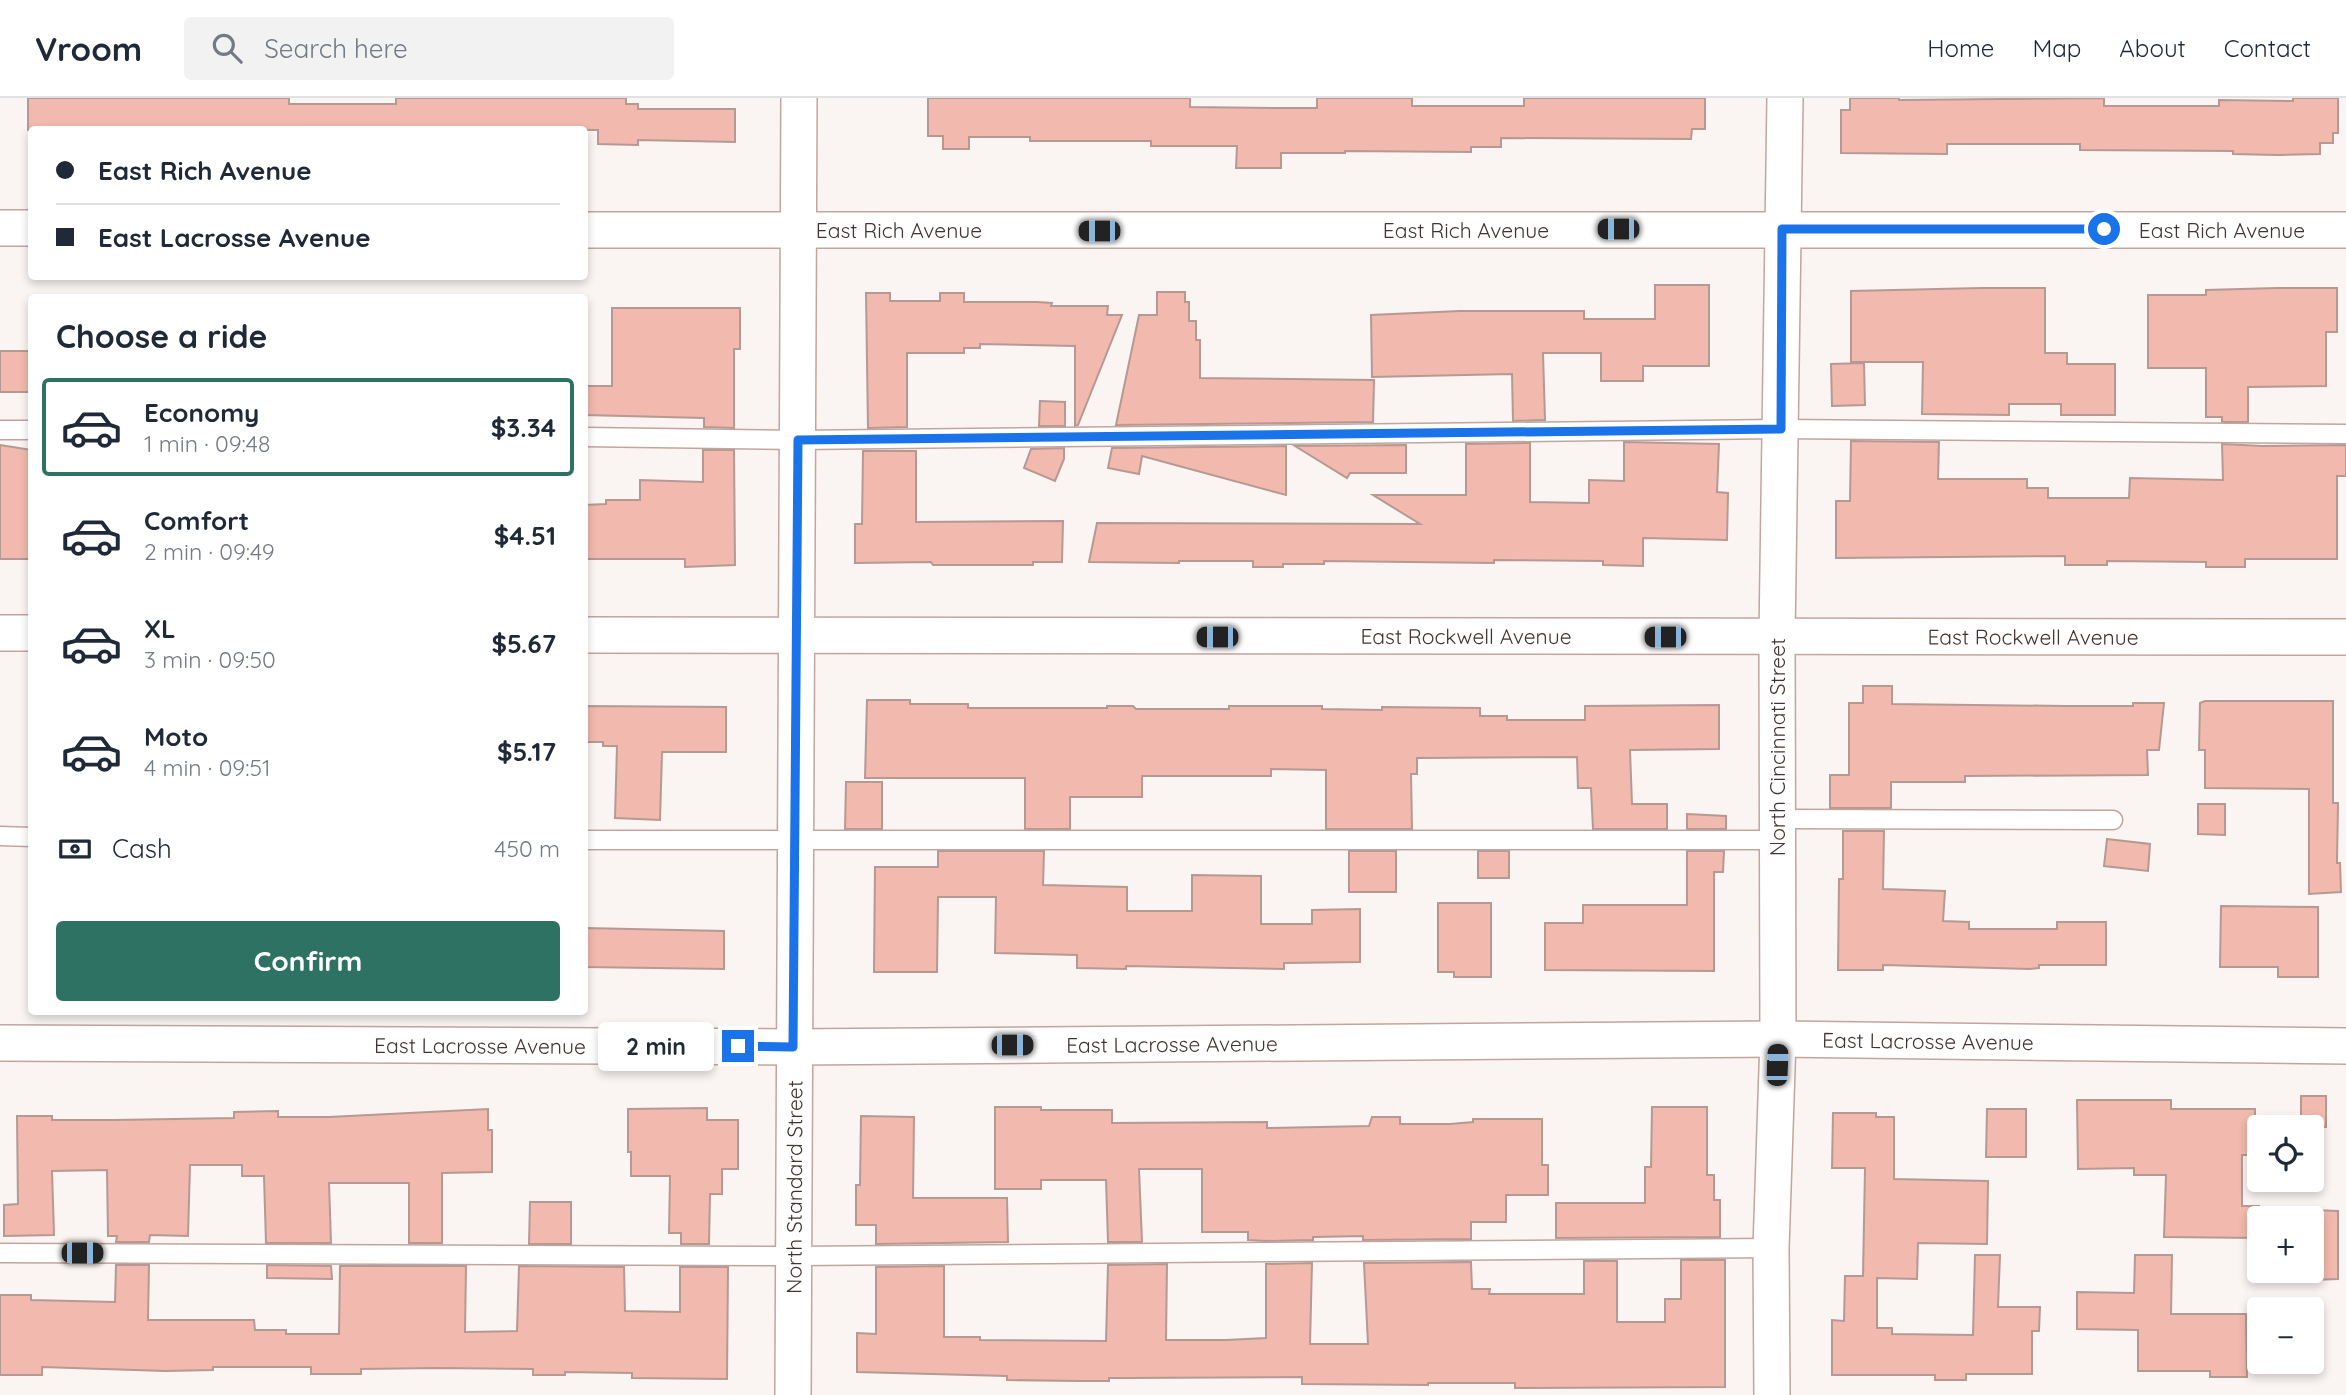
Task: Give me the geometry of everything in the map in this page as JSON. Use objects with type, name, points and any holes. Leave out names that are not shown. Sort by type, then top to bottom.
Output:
[{"type":"street","name":"North Standard Street","points":[[793,1395],[799,98]]},
{"type":"street","name":"North Cincinnati Street","points":[[1772,1395],[1771,1248],[1778,1039],[1777,637],[1785,98]]},
{"type":"street","points":[[0,228],[28,228]]},
{"type":"street","name":"East Rich Avenue","points":[[588,230],[2346,230]]},
{"type":"street","points":[[0,633],[28,633]]},
{"type":"street","name":"East Rockwell Avenue","points":[[588,635],[2346,637]]},
{"type":"street","name":"East Lacrosse Avenue","points":[[0,1044],[793,1047],[1778,1039],[2346,1046]]},
{"type":"lane","points":[[588,437],[798,440],[1781,429],[2346,434]]},
{"type":"lane","points":[[0,430],[28,430]]},
{"type":"lane","points":[[588,840],[795,842],[1777,829],[2113,820]]},
{"type":"lane","points":[[0,836],[28,836]]},
{"type":"lane","points":[[0,1253],[793,1256],[1771,1248]]},
{"type":"building","points":[[28,98],[289,98],[289,104],[396,104],[396,98],[626,98],[626,104],[638,104],[638,109],[735,109],[735,142],[638,140],[638,145],[598,144],[598,130],[588,130],[588,126],[28,126]]},
{"type":"building","points":[[928,98],[1190,98],[1190,107],[1317,108],[1317,98],[1412,98],[1412,106],[1524,106],[1524,98],[1705,98],[1705,129],[1692,129],[1691,139],[1501,138],[1501,147],[1471,147],[1471,152],[1281,153],[1281,168],[1236,168],[1237,146],[1151,146],[1151,141],[1030,141],[1030,137],[969,137],[969,149],[943,149],[943,136],[928,136]]},
{"type":"building","points":[[1850,98],[2104,98],[2104,106],[2219,106],[2219,100],[2293,101],[2293,98],[2338,98],[2338,133],[2333,133],[2333,143],[2320,143],[2320,154],[2080,150],[2080,144],[1947,144],[1947,154],[1841,153],[1841,110],[1850,110]]},
{"type":"building","points":[[1655,285],[1709,285],[1709,366],[1643,366],[1643,381],[1601,381],[1601,353],[1543,353],[1545,420],[1513,421],[1512,374],[1372,377],[1371,315],[1460,311],[1584,311],[1584,319],[1655,319]]},
{"type":"building","points":[[2045,288],[2045,353],[2067,353],[2067,364],[2115,364],[2115,415],[2061,415],[2061,404],[2009,404],[2009,415],[1922,414],[1923,362],[1851,362],[1851,291]]},
{"type":"building","points":[[2337,288],[2337,332],[2326,332],[2326,386],[2248,387],[2248,422],[2222,422],[2222,417],[2206,417],[2206,368],[2148,368],[2148,295],[2206,295],[2206,290]]},
{"type":"building","points":[[1157,292],[1185,292],[1185,302],[1189,302],[1189,321],[1196,321],[1196,340],[1200,340],[1200,378],[1374,380],[1373,422],[1116,425],[1139,315],[1157,315]]},
{"type":"building","points":[[866,293],[890,293],[890,301],[940,301],[940,293],[964,293],[964,302],[1108,306],[1107,315],[1122,315],[1078,425],[1075,426],[1075,346],[980,344],[980,348],[964,348],[964,353],[907,353],[907,427],[868,428]]},
{"type":"building","points":[[612,308],[740,308],[740,349],[734,349],[734,428],[704,427],[704,418],[588,415],[588,386],[612,386]]},
{"type":"building","points":[[0,351],[28,351],[28,392],[0,392]]},
{"type":"building","points":[[1864,363],[1865,405],[1832,406],[1831,364]]},
{"type":"building","points":[[1040,401],[1065,402],[1065,426],[1039,426]]},
{"type":"building","points":[[1851,441],[1939,442],[1938,479],[2027,479],[2027,488],[2048,488],[2048,498],[2129,498],[2130,478],[2223,480],[2222,444],[2346,445],[2346,476],[2337,476],[2337,559],[2245,559],[2245,567],[2206,567],[2206,562],[2107,561],[2107,565],[2065,565],[2065,556],[1836,558],[1836,501],[1850,501]]},
{"type":"building","points":[[1624,442],[1719,444],[1717,492],[1728,493],[1727,540],[1643,538],[1643,566],[1603,565],[1603,561],[1494,560],[1494,563],[1324,561],[1324,564],[1283,564],[1283,567],[1253,567],[1253,561],[1089,562],[1097,523],[1420,524],[1373,495],[1466,495],[1466,444],[1530,443],[1530,502],[1589,503],[1589,480],[1624,481]]},
{"type":"building","points":[[0,445],[28,449],[28,559],[0,559]]},
{"type":"building","points":[[1406,445],[1406,473],[1350,473],[1347,478],[1295,446]]},
{"type":"building","points":[[1286,446],[1286,495],[1142,456],[1139,474],[1108,468],[1112,448]]},
{"type":"building","points":[[1064,448],[1064,459],[1055,481],[1024,468],[1031,449]]},
{"type":"building","points":[[703,450],[734,450],[735,565],[685,567],[685,559],[588,559],[588,505],[606,504],[606,500],[640,500],[640,480],[703,482]]},
{"type":"building","points":[[863,451],[916,451],[916,522],[1063,521],[1062,562],[1033,562],[1033,565],[855,563],[855,524],[862,524]]},
{"type":"building","points":[[1863,686],[1892,686],[1892,704],[2133,706],[2133,703],[2164,703],[2159,750],[2147,750],[2148,775],[1965,776],[1965,782],[1891,782],[1891,808],[1830,808],[1830,775],[1849,775],[1849,703],[1863,703]]},
{"type":"building","points":[[867,700],[910,700],[910,704],[968,704],[968,708],[1480,708],[1480,716],[1507,716],[1507,720],[1585,720],[1585,706],[1719,705],[1719,749],[1630,750],[1632,804],[1667,804],[1667,829],[1593,829],[1591,788],[1578,788],[1577,757],[1417,758],[1417,774],[1411,774],[1412,829],[1326,829],[1326,770],[1271,769],[1271,776],[1142,776],[1142,797],[1070,797],[1070,829],[1025,829],[1025,778],[865,778]]},
{"type":"building","points":[[2333,701],[2333,803],[2338,803],[2337,863],[2340,863],[2341,892],[2309,894],[2309,789],[2205,788],[2205,750],[2199,750],[2200,703]]},
{"type":"building","points":[[588,706],[726,707],[726,752],[662,752],[660,820],[615,818],[617,746],[603,746],[603,742],[588,742]]},
{"type":"building","points":[[846,782],[882,782],[882,829],[845,829]]},
{"type":"building","points":[[2198,804],[2225,804],[2225,835],[2198,834]]},
{"type":"building","points":[[1687,814],[1726,816],[1726,829],[1687,829]]},
{"type":"building","points":[[1843,831],[1884,831],[1883,889],[1945,891],[1943,921],[1969,922],[1969,929],[2057,929],[2057,922],[2106,922],[2106,965],[2039,965],[2039,968],[2030,969],[1883,965],[1883,970],[1838,970],[1839,879],[1843,879]]},
{"type":"building","points":[[2107,839],[2150,844],[2148,871],[2104,866]]},
{"type":"building","points":[[938,851],[1044,851],[1043,885],[1127,887],[1127,911],[1192,911],[1192,875],[1261,876],[1261,924],[1312,924],[1312,910],[1360,909],[1360,962],[1284,963],[1284,969],[1126,966],[1126,969],[1077,968],[1077,955],[995,953],[996,897],[938,897],[937,972],[874,972],[875,867],[938,867]]},
{"type":"building","points":[[1349,851],[1396,851],[1396,892],[1349,892]]},
{"type":"building","points":[[1478,851],[1509,851],[1509,878],[1478,878]]},
{"type":"building","points":[[1687,851],[1724,851],[1723,872],[1714,872],[1714,971],[1545,970],[1545,923],[1583,923],[1583,905],[1687,905]]},
{"type":"building","points":[[1438,903],[1491,903],[1491,977],[1454,977],[1454,972],[1438,972]]},
{"type":"building","points":[[2221,906],[2318,907],[2318,977],[2278,977],[2278,967],[2220,967]]},
{"type":"building","points":[[588,928],[724,931],[724,969],[588,967]]},
{"type":"building","points":[[2301,1096],[2326,1096],[2326,1127],[2324,1115],[2301,1115]]},
{"type":"building","points":[[2077,1100],[2171,1100],[2171,1109],[2255,1109],[2255,1115],[2247,1115],[2247,1155],[2242,1155],[2242,1206],[2247,1206],[2247,1238],[2164,1237],[2166,1175],[2134,1175],[2134,1168],[2078,1169]]},
{"type":"building","points":[[995,1107],[1112,1110],[1112,1123],[1267,1122],[1267,1128],[1369,1126],[1372,1117],[1400,1117],[1400,1124],[1450,1124],[1473,1122],[1473,1119],[1542,1119],[1542,1165],[1548,1165],[1548,1195],[1506,1195],[1506,1222],[1471,1222],[1471,1239],[1363,1240],[1363,1236],[1313,1237],[1313,1240],[1248,1240],[1248,1232],[1202,1232],[1202,1169],[1139,1169],[1142,1242],[1108,1242],[1106,1180],[1041,1180],[1041,1189],[995,1189]]},
{"type":"building","points":[[1652,1107],[1707,1107],[1707,1175],[1714,1175],[1714,1200],[1720,1200],[1720,1237],[1556,1238],[1556,1203],[1645,1203],[1645,1167],[1651,1167]]},
{"type":"building","points":[[707,1108],[707,1120],[738,1120],[738,1169],[722,1169],[722,1194],[710,1194],[709,1244],[681,1244],[681,1233],[669,1233],[670,1176],[631,1176],[628,1109]]},
{"type":"building","points":[[488,1109],[488,1130],[492,1130],[492,1172],[442,1173],[442,1243],[409,1243],[409,1183],[329,1183],[331,1243],[266,1243],[264,1176],[242,1176],[242,1165],[190,1165],[188,1236],[150,1235],[149,1242],[116,1242],[117,1236],[108,1236],[107,1170],[52,1171],[54,1235],[4,1236],[4,1205],[18,1204],[17,1116],[52,1116],[52,1120],[234,1118],[234,1112],[278,1111],[278,1117],[329,1117]]},
{"type":"building","points":[[1987,1109],[2026,1109],[2026,1157],[1986,1157]]},
{"type":"building","points":[[1833,1113],[1876,1113],[1876,1117],[1894,1117],[1894,1179],[1988,1181],[1987,1244],[1918,1243],[1917,1279],[1877,1278],[1877,1328],[1892,1328],[1892,1334],[1973,1335],[1975,1255],[2000,1255],[1998,1307],[2040,1307],[2039,1331],[2032,1331],[2032,1374],[1966,1374],[1966,1380],[1935,1380],[1935,1375],[1832,1375],[1832,1320],[1844,1321],[1845,1276],[1863,1276],[1865,1168],[1832,1168]]},
{"type":"building","points":[[861,1116],[914,1117],[913,1198],[1007,1198],[1008,1242],[876,1244],[876,1225],[856,1225],[856,1185],[860,1185]]},
{"type":"building","points":[[530,1202],[571,1202],[571,1244],[529,1244]]},
{"type":"building","points":[[2324,1210],[2338,1211],[2338,1279],[2324,1280]]},
{"type":"building","points":[[2135,1255],[2172,1255],[2171,1314],[2246,1314],[2247,1377],[2210,1377],[2210,1371],[2138,1371],[2138,1330],[2077,1329],[2077,1292],[2134,1293]]},
{"type":"building","points":[[1681,1260],[1725,1260],[1725,1387],[1515,1388],[1515,1383],[1302,1384],[1302,1377],[1007,1380],[1007,1376],[857,1372],[857,1333],[876,1334],[876,1267],[944,1266],[944,1337],[980,1337],[980,1340],[1106,1341],[1108,1265],[1167,1264],[1166,1340],[1226,1340],[1266,1338],[1266,1264],[1312,1263],[1310,1344],[1368,1344],[1364,1263],[1471,1262],[1472,1289],[1490,1289],[1489,1294],[1584,1294],[1584,1261],[1617,1261],[1617,1322],[1665,1322],[1665,1299],[1681,1299]]},
{"type":"building","points":[[116,1265],[149,1265],[148,1320],[254,1320],[255,1330],[286,1330],[286,1334],[339,1334],[340,1266],[466,1266],[465,1332],[517,1331],[519,1266],[624,1267],[625,1311],[680,1312],[680,1267],[728,1267],[727,1379],[632,1378],[632,1373],[565,1372],[565,1375],[533,1375],[533,1369],[361,1369],[361,1374],[311,1374],[311,1367],[213,1367],[213,1370],[165,1371],[42,1367],[42,1375],[0,1375],[0,1295],[31,1295],[31,1300],[115,1302]]},
{"type":"building","points":[[267,1265],[331,1266],[332,1279],[267,1278]]},
{"type":"route","points":[[738,1046],[793,1047],[798,440],[1781,429],[1782,229],[2104,229]]}]
